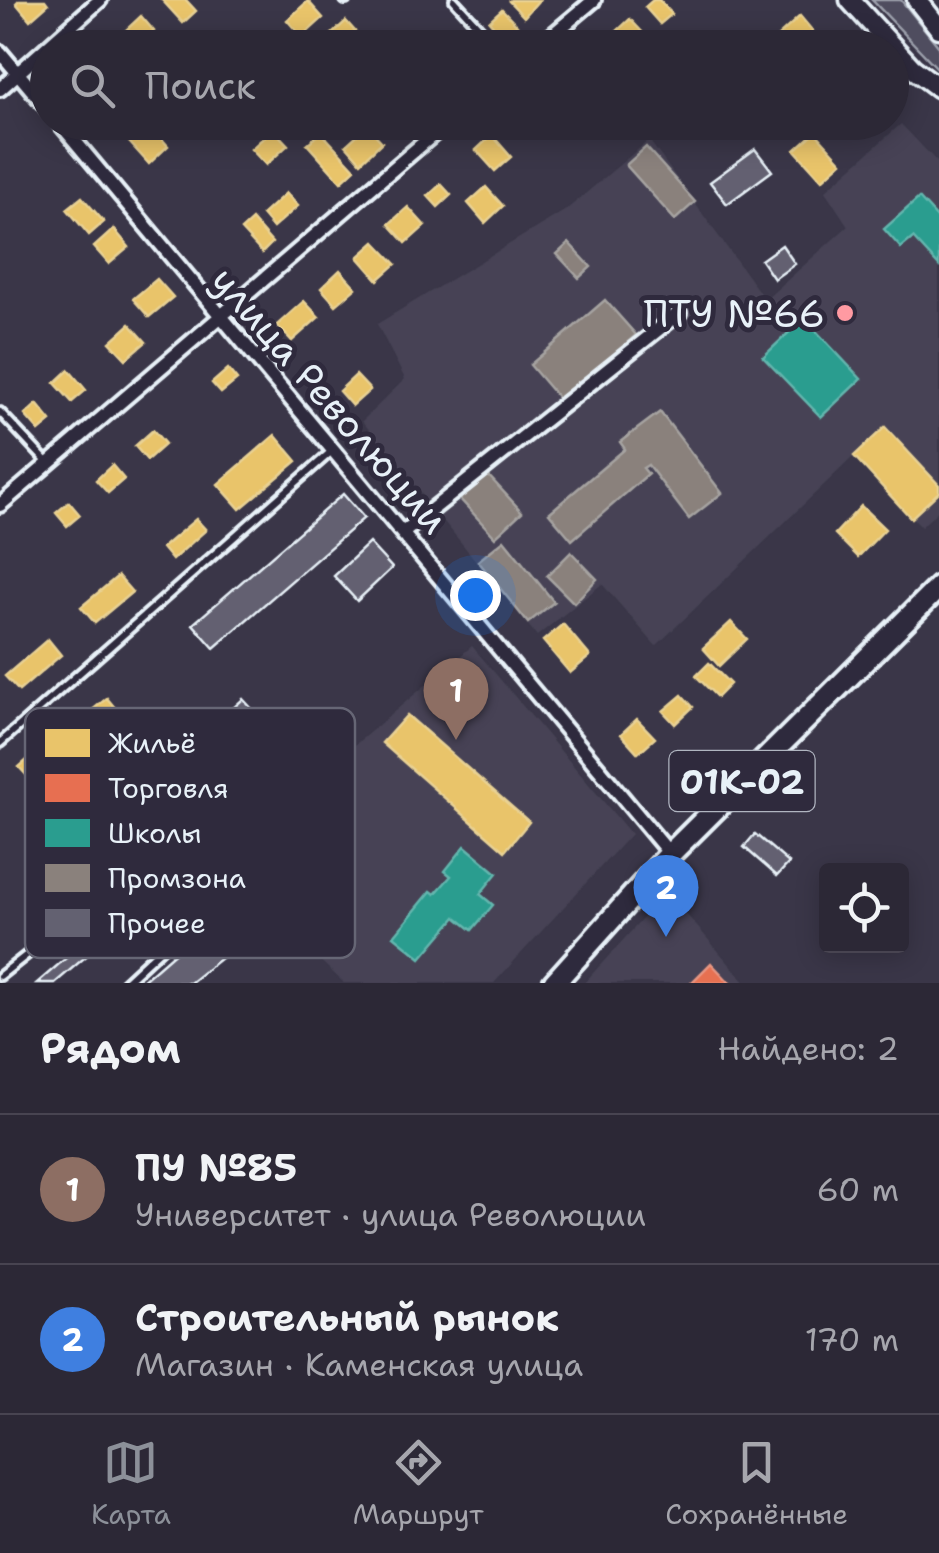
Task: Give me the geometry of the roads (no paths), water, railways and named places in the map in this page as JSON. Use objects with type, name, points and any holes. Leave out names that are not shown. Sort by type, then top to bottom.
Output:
[{"type":"main road","name":"01К-02","points":[[554,983],[670,854],[939,588]]},
{"type":"street","points":[[66,30],[100,0]]},
{"type":"street","points":[[559,30],[594,0]]},
{"type":"street","points":[[850,0],[877,30]]},
{"type":"street","points":[[917,0],[939,28]]},
{"type":"street","points":[[0,52],[30,87]]},
{"type":"street","points":[[0,89],[30,62]]},
{"type":"street","points":[[909,65],[939,88]]},
{"type":"street","name":"улица Революции","points":[[74,140],[670,854]]},
{"type":"street","points":[[0,505],[427,140]]},
{"type":"street","points":[[404,532],[679,313]]},
{"type":"lane","points":[[454,0],[482,30]]},
{"type":"lane","points":[[0,412],[48,463]]},
{"type":"lane","points":[[40,708],[333,450]]},
{"type":"lane","points":[[0,743],[25,721]]},
{"type":"lane","points":[[0,976],[25,956]]},
{"type":"lane","points":[[124,983],[151,958]]},
{"type":"place","name":"ПТУ №66","points":[[845,313]]},
{"type":"place","name":"ПУ №85","points":[[456,740]]},
{"type":"place","name":"Строительный рынок","points":[[666,937]]}]
